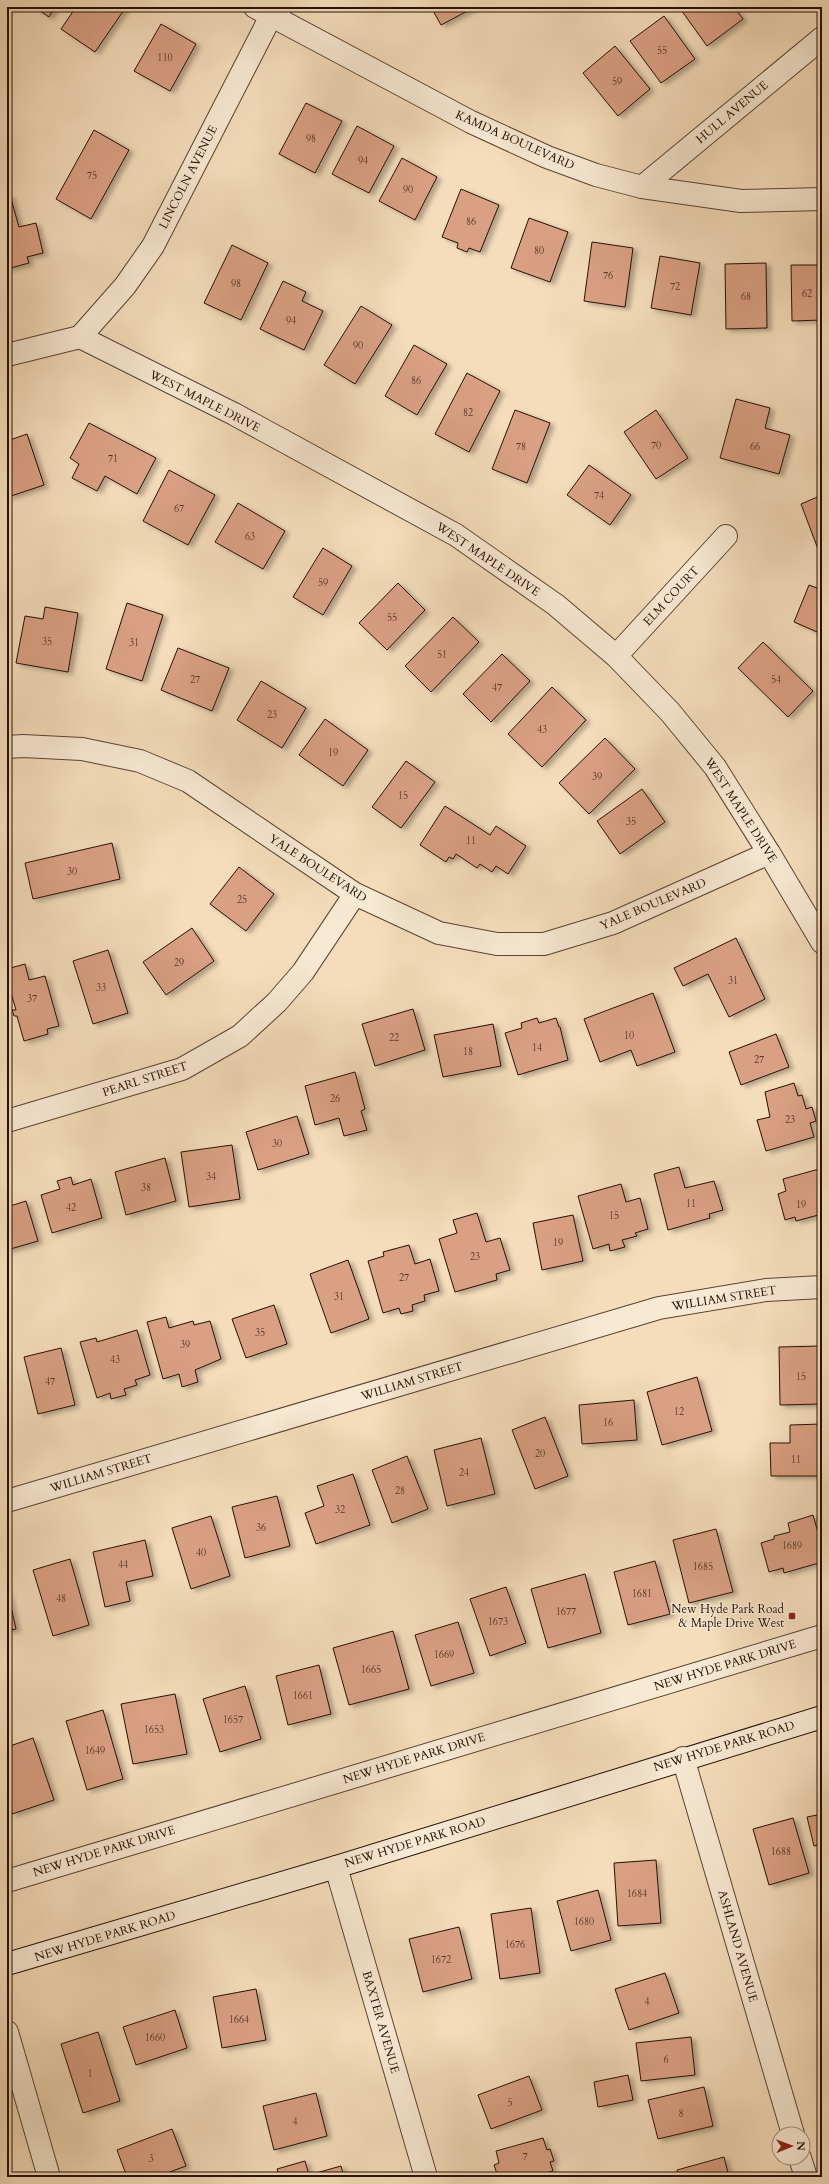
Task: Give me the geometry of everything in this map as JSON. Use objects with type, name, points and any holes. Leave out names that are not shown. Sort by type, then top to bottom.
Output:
[{"type":"street","name":"KAMDA BOULEVARD","points":[[269,10],[471,122],[547,157],[596,175],[642,187],[741,201],[822,199]]},
{"type":"street","name":"LINCOLN AVENUE","points":[[80,338],[125,286],[153,246],[269,10]]},
{"type":"street","name":"HULL AVENUE","points":[[642,187],[822,38]]},
{"type":"street","points":[[7,355],[80,338]]},
{"type":"street","name":"WEST MAPLE DRIVE","points":[[80,338],[234,414],[456,535],[556,605],[616,656],[670,712],[715,767],[769,853],[822,942]]},
{"type":"street","name":"ELM COURT","points":[[616,656],[726,536]]},
{"type":"street","name":"YALE BOULEVARD","points":[[7,747],[23,746],[82,749],[140,761],[188,781],[355,894],[439,933],[497,944],[544,944],[613,923],[769,853]]},
{"type":"street","name":"PEARL STREET","points":[[7,1122],[182,1069],[240,1036],[277,1002],[302,972],[355,894]]},
{"type":"street","name":"WILLIAM STREET","points":[[7,1501],[659,1308],[766,1290],[822,1287]]},
{"type":"street","name":"NEW HYDE PARK DRIVE","points":[[7,1881],[822,1636]]},
{"type":"street","name":"NEW HYDE PARK ROAD","points":[[7,1964],[336,1867],[683,1758],[822,1717]]},
{"type":"street","name":"ASHLAND AVENUE","points":[[683,1758],[791,2126]]},
{"type":"street","name":"BAXTER AVENUE","points":[[336,1867],[426,2177]]},
{"type":"street","points":[[7,2032],[49,2177]]},
{"type":"street","points":[[803,2166],[806,2177]]},
{"type":"building","points":[[34,7],[55,7],[49,17]]},
{"type":"building","points":[[76,7],[126,7],[95,52],[61,29]]},
{"type":"building","points":[[431,7],[475,7],[441,25]]},
{"type":"building","points":[[679,7],[734,7],[743,19],[707,46]]},
{"type":"building","points":[[664,16],[695,59],[661,83],[630,41]]},
{"type":"building","points":[[161,24],[196,44],[170,91],[134,71]]},
{"type":"building","points":[[615,46],[650,89],[618,116],[583,73]]},
{"type":"building","points":[[306,103],[342,121],[315,173],[279,154]]},
{"type":"building","points":[[357,126],[394,146],[369,193],[332,174]]},
{"type":"building","points":[[94,130],[129,150],[91,219],[56,199]]},
{"type":"building","points":[[402,158],[437,177],[415,220],[379,201]]},
{"type":"building","points":[[461,189],[499,205],[480,252],[469,248],[467,252],[457,248],[458,243],[442,237]]},
{"type":"building","points":[[10,195],[19,227],[36,223],[43,253],[27,257],[29,263],[7,269],[7,196]]},
{"type":"building","points":[[529,218],[568,232],[550,282],[511,268]]},
{"type":"building","points":[[592,242],[633,248],[625,307],[584,301]]},
{"type":"building","points":[[232,245],[268,263],[241,320],[204,303]]},
{"type":"building","points":[[660,256],[700,263],[691,315],[651,308]]},
{"type":"building","points":[[766,263],[767,328],[726,329],[725,264]]},
{"type":"building","points":[[791,265],[822,265],[822,320],[792,321]]},
{"type":"building","points":[[283,281],[306,292],[302,301],[323,311],[304,350],[260,329]]},
{"type":"building","points":[[361,306],[392,325],[355,384],[324,365]]},
{"type":"building","points":[[414,345],[447,364],[417,415],[385,396]]},
{"type":"building","points":[[467,373],[500,391],[469,452],[435,434]]},
{"type":"building","points":[[736,399],[770,408],[765,428],[790,435],[779,474],[720,458]]},
{"type":"building","points":[[515,410],[550,423],[527,483],[492,469]]},
{"type":"building","points":[[656,410],[688,458],[656,479],[624,432]]},
{"type":"building","points":[[89,423],[156,458],[137,494],[105,476],[97,491],[72,478],[79,464],[70,458]]},
{"type":"building","points":[[27,434],[44,485],[8,497],[7,441]]},
{"type":"building","points":[[589,465],[631,495],[610,525],[567,495]]},
{"type":"building","points":[[169,470],[215,495],[188,545],[143,521]]},
{"type":"building","points":[[822,495],[822,556],[821,557],[801,504]]},
{"type":"building","points":[[238,503],[285,531],[263,569],[215,542]]},
{"type":"building","points":[[323,548],[352,566],[323,615],[293,597]]},
{"type":"building","points":[[398,583],[425,610],[387,650],[359,623]]},
{"type":"building","points":[[809,585],[822,590],[822,634],[794,622]]},
{"type":"building","points":[[127,603],[163,615],[142,681],[106,669]]},
{"type":"building","points":[[45,607],[78,613],[68,672],[16,663],[25,616],[43,619]]},
{"type":"building","points":[[453,617],[479,642],[431,692],[405,666]]},
{"type":"building","points":[[763,642],[813,691],[788,717],[738,668]]},
{"type":"building","points":[[178,648],[229,668],[212,711],[161,690]]},
{"type":"building","points":[[502,654],[530,681],[491,722],[463,694]]},
{"type":"building","points":[[261,681],[306,708],[282,748],[237,720]]},
{"type":"building","points":[[552,687],[586,720],[542,767],[508,734]]},
{"type":"building","points":[[325,719],[368,750],[343,786],[299,755]]},
{"type":"building","points":[[605,738],[635,769],[589,814],[559,783]]},
{"type":"building","points":[[406,761],[435,782],[401,828],[372,807]]},
{"type":"building","points":[[642,789],[665,822],[620,854],[597,821]]},
{"type":"building","points":[[445,806],[490,835],[496,826],[526,846],[508,874],[496,866],[492,872],[480,864],[477,868],[456,854],[453,859],[449,857],[446,862],[420,845]]},
{"type":"building","points":[[112,843],[120,879],[33,899],[25,863]]},
{"type":"building","points":[[239,867],[274,894],[246,931],[210,904]]},
{"type":"building","points":[[192,928],[214,961],[166,995],[143,962]]},
{"type":"building","points":[[736,938],[765,999],[729,1017],[708,974],[683,986],[674,968]]},
{"type":"building","points":[[108,950],[128,1013],[93,1024],[73,961]]},
{"type":"building","points":[[25,964],[29,980],[45,976],[59,1026],[47,1029],[48,1034],[24,1041],[17,1016],[14,1016],[12,1010],[16,1010],[9,986],[11,986],[7,969]]},
{"type":"building","points":[[653,993],[675,1052],[637,1066],[631,1050],[600,1062],[584,1019]]},
{"type":"building","points":[[413,1009],[425,1050],[375,1066],[362,1024]]},
{"type":"building","points":[[537,1018],[539,1023],[556,1018],[560,1027],[568,1060],[518,1075],[505,1033],[522,1028],[521,1023]]},
{"type":"building","points":[[493,1024],[501,1066],[443,1077],[434,1035]]},
{"type":"building","points":[[776,1034],[789,1067],[741,1085],[729,1052]]},
{"type":"building","points":[[355,1072],[365,1109],[361,1111],[367,1130],[344,1136],[339,1118],[315,1125],[305,1086]]},
{"type":"building","points":[[794,1083],[798,1096],[802,1095],[806,1109],[812,1107],[816,1121],[810,1123],[814,1137],[766,1151],[757,1120],[770,1117],[765,1092]]},
{"type":"building","points":[[297,1116],[309,1154],[258,1170],[246,1132]]},
{"type":"building","points":[[232,1145],[240,1199],[189,1207],[181,1152]]},
{"type":"building","points":[[165,1158],[176,1201],[126,1215],[115,1172]]},
{"type":"building","points":[[679,1167],[685,1188],[714,1181],[723,1210],[709,1214],[710,1218],[668,1230],[654,1174]]},
{"type":"building","points":[[819,1169],[822,1178],[822,1214],[796,1221],[795,1217],[785,1220],[778,1194],[786,1191],[783,1179]]},
{"type":"building","points":[[71,1177],[73,1185],[91,1179],[102,1218],[52,1233],[41,1195],[60,1189],[57,1181]]},
{"type":"building","points":[[621,1184],[626,1202],[640,1198],[648,1229],[635,1233],[637,1236],[622,1240],[625,1247],[610,1251],[609,1244],[593,1249],[578,1196]]},
{"type":"building","points":[[26,1201],[38,1241],[7,1250],[7,1207]]},
{"type":"building","points":[[477,1213],[486,1242],[500,1238],[510,1270],[496,1274],[497,1280],[455,1292],[439,1239],[457,1233],[453,1220]]},
{"type":"building","points":[[573,1215],[583,1261],[542,1270],[533,1223]]},
{"type":"building","points":[[409,1245],[415,1264],[430,1259],[439,1291],[424,1295],[425,1301],[412,1305],[413,1311],[401,1314],[399,1308],[383,1313],[368,1261],[384,1256],[383,1252]]},
{"type":"building","points":[[348,1260],[369,1319],[331,1333],[310,1274]]},
{"type":"building","points":[[274,1305],[287,1344],[246,1358],[232,1319]]},
{"type":"building","points":[[166,1317],[169,1328],[193,1321],[194,1325],[210,1321],[221,1359],[195,1370],[198,1382],[182,1387],[179,1374],[163,1379],[147,1322]]},
{"type":"building","points":[[137,1330],[150,1375],[135,1380],[137,1385],[124,1389],[126,1395],[111,1399],[110,1393],[97,1398],[80,1342],[96,1338],[97,1342]]},
{"type":"building","points":[[822,1346],[822,1404],[780,1405],[779,1347]]},
{"type":"building","points":[[61,1348],[75,1405],[38,1414],[24,1357]]},
{"type":"building","points":[[697,1377],[712,1431],[662,1445],[647,1392]]},
{"type":"building","points":[[634,1400],[637,1440],[582,1444],[579,1405]]},
{"type":"building","points":[[545,1417],[568,1476],[535,1489],[512,1430]]},
{"type":"building","points":[[822,1424],[822,1476],[771,1476],[770,1443],[790,1443],[790,1425]]},
{"type":"building","points":[[481,1438],[495,1494],[447,1506],[434,1450]]},
{"type":"building","points":[[407,1456],[428,1509],[392,1523],[372,1470]]},
{"type":"building","points":[[353,1474],[370,1525],[316,1544],[305,1513],[324,1506],[317,1486]]},
{"type":"building","points":[[277,1496],[290,1546],[245,1558],[232,1507]]},
{"type":"building","points":[[813,1515],[819,1536],[822,1535],[822,1562],[784,1573],[783,1568],[769,1572],[761,1543],[774,1539],[774,1536],[790,1532],[788,1523]]},
{"type":"building","points":[[211,1516],[230,1576],[191,1589],[172,1528]]},
{"type":"building","points":[[716,1529],[733,1592],[689,1603],[673,1540]]},
{"type":"building","points":[[145,1540],[153,1576],[126,1582],[130,1601],[105,1607],[93,1552]]},
{"type":"building","points":[[70,1559],[89,1625],[53,1636],[33,1570]]},
{"type":"building","points":[[655,1561],[670,1614],[628,1625],[614,1572]]},
{"type":"building","points":[[585,1574],[601,1633],[548,1648],[531,1589]]},
{"type":"building","points":[[506,1587],[526,1643],[490,1656],[470,1599]]},
{"type":"building","points":[[7,1589],[16,1629],[7,1631]]},
{"type":"building","points":[[458,1622],[474,1673],[431,1686],[415,1635]]},
{"type":"building","points":[[393,1631],[409,1689],[349,1705],[333,1648]]},
{"type":"building","points":[[319,1665],[331,1714],[288,1725],[276,1676]]},
{"type":"building","points":[[245,1686],[261,1739],[220,1752],[203,1699]]},
{"type":"building","points":[[175,1694],[187,1754],[133,1764],[121,1704]]},
{"type":"building","points":[[103,1710],[123,1779],[87,1790],[66,1721]]},
{"type":"building","points":[[33,1738],[54,1800],[12,1814],[7,1801],[7,1747]]},
{"type":"building","points":[[822,1814],[822,1844],[814,1846],[807,1817]]},
{"type":"building","points":[[793,1818],[809,1873],[769,1885],[753,1829]]},
{"type":"building","points":[[656,1860],[661,1923],[618,1926],[614,1863]]},
{"type":"building","points":[[598,1890],[611,1940],[571,1951],[557,1901]]},
{"type":"building","points":[[531,1908],[540,1973],[500,1979],[491,1914]]},
{"type":"building","points":[[459,1927],[472,1979],[423,1992],[409,1939]]},
{"type":"building","points":[[665,1973],[679,2013],[629,2030],[615,1989]]},
{"type":"building","points":[[256,1989],[266,2040],[222,2048],[213,1997]]},
{"type":"building","points":[[175,2010],[187,2048],[136,2065],[123,2027]]},
{"type":"building","points":[[98,2032],[120,2101],[83,2113],[61,2044]]},
{"type":"building","points":[[691,2037],[695,2075],[641,2081],[636,2043]]},
{"type":"building","points":[[628,2075],[633,2100],[598,2107],[594,2082]]},
{"type":"building","points":[[529,2076],[542,2110],[491,2129],[478,2095]]},
{"type":"building","points":[[704,2087],[713,2126],[658,2139],[648,2100]]},
{"type":"building","points":[[316,2093],[327,2136],[274,2150],[263,2106]]},
{"type":"building","points":[[172,2129],[186,2166],[156,2177],[127,2177],[117,2150]]},
{"type":"building","points":[[543,2138],[547,2150],[550,2149],[554,2161],[550,2162],[553,2171],[542,2174],[543,2177],[504,2177],[504,2175],[498,2177],[494,2165],[499,2163],[496,2151]]},
{"type":"building","points":[[724,2157],[729,2177],[679,2177],[677,2170]]},
{"type":"building","points":[[305,2161],[309,2175],[341,2166],[344,2177],[280,2177],[277,2169]]},
{"type":"place","name":"New Hyde Park Road & Maple Drive West","points":[[792,1616]]}]
